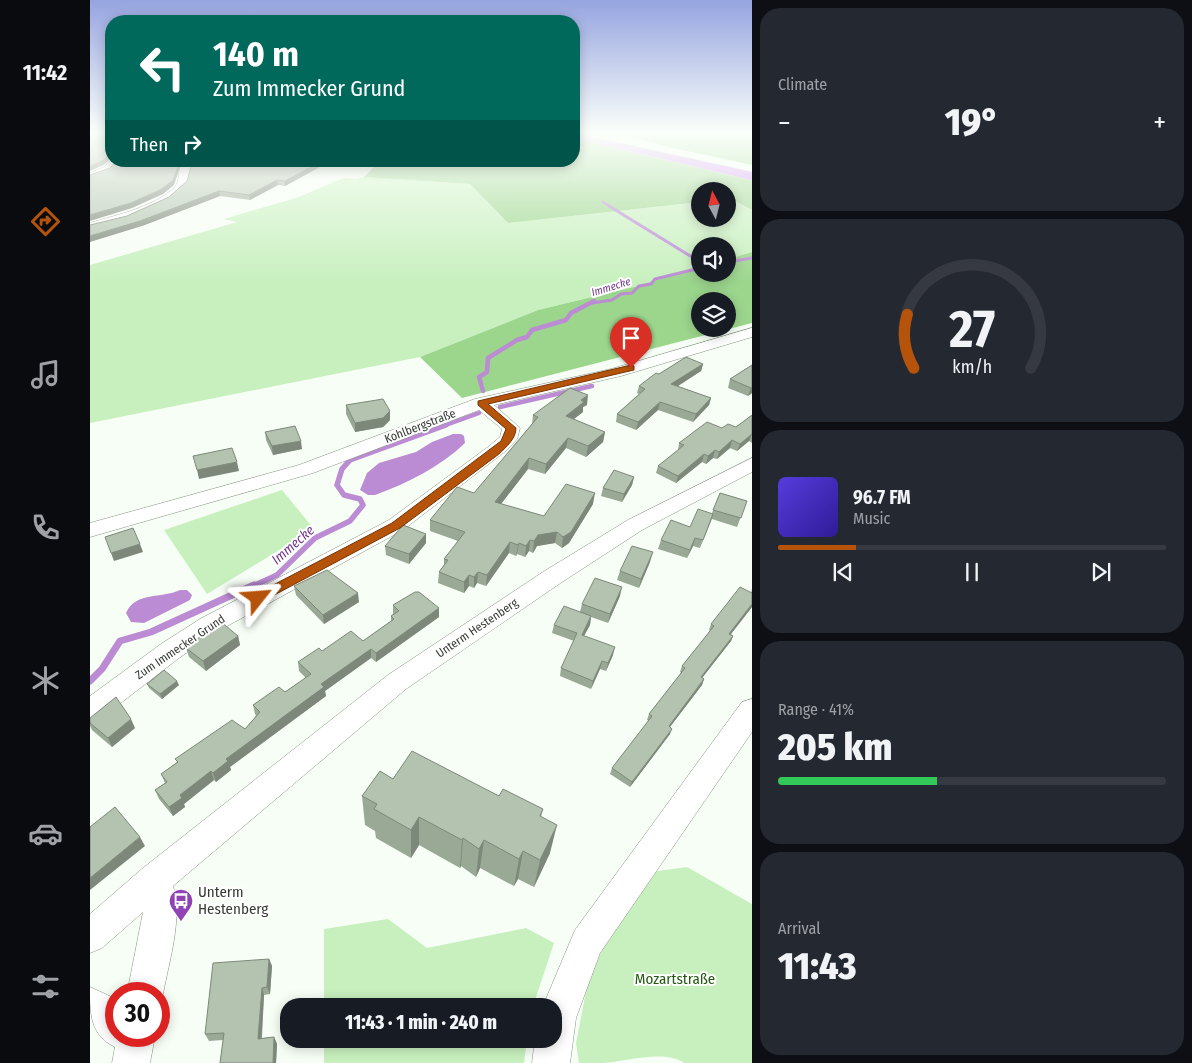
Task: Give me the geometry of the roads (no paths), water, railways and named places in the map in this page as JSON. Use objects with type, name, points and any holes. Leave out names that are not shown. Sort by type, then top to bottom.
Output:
[{"type":"street","points":[[90,228],[170,197],[182,183]]},
{"type":"street","name":"Kohlbergstraße","points":[[90,530],[306,469],[481,403],[615,373],[752,332]]},
{"type":"street","name":"Zum Immecker Grund","points":[[90,711],[208,625],[396,526],[495,452],[511,433],[511,428],[481,403]]},
{"type":"street","name":"Unterm Hestenberg","points":[[90,936],[155,880],[397,682],[551,578],[635,525],[752,464]]},
{"type":"street","points":[[551,1063],[557,1018],[587,942],[752,710]]},
{"type":"street","points":[[146,982],[160,916],[160,898],[155,880]]},
{"type":"street","points":[[90,1006],[102,1011],[105,1015]]},
{"type":"waterway","points":[[603,202],[611,207]]},
{"type":"waterway","points":[[609,206],[691,256]]},
{"type":"waterway","name":"Immecke","points":[[736,261],[752,258]]},
{"type":"waterway","name":"Immecke","points":[[592,303],[612,300],[621,294],[632,293],[639,286],[651,284],[655,279],[691,270]]},
{"type":"waterway","name":"Immecke","points":[[483,391],[479,377],[487,372],[488,358],[517,340],[527,337],[532,330],[566,320],[571,313],[594,301]]},
{"type":"waterway","points":[[500,407],[592,386]]},
{"type":"waterway","name":"Immecke","points":[[443,426],[479,413]]},
{"type":"waterway","name":"Immecke","points":[[251,587],[277,575],[315,538],[350,521],[363,505],[360,499],[344,495],[337,485],[342,469],[350,460],[446,425]]},
{"type":"waterway","name":"Immecke","points":[[90,681],[102,669],[120,641],[151,632],[254,585]]},
{"type":"place","name":"Unterm Hestenberg","points":[[181,922]]},
{"type":"park label","name":"Mozartstraße","points":[[675,979]]}]
